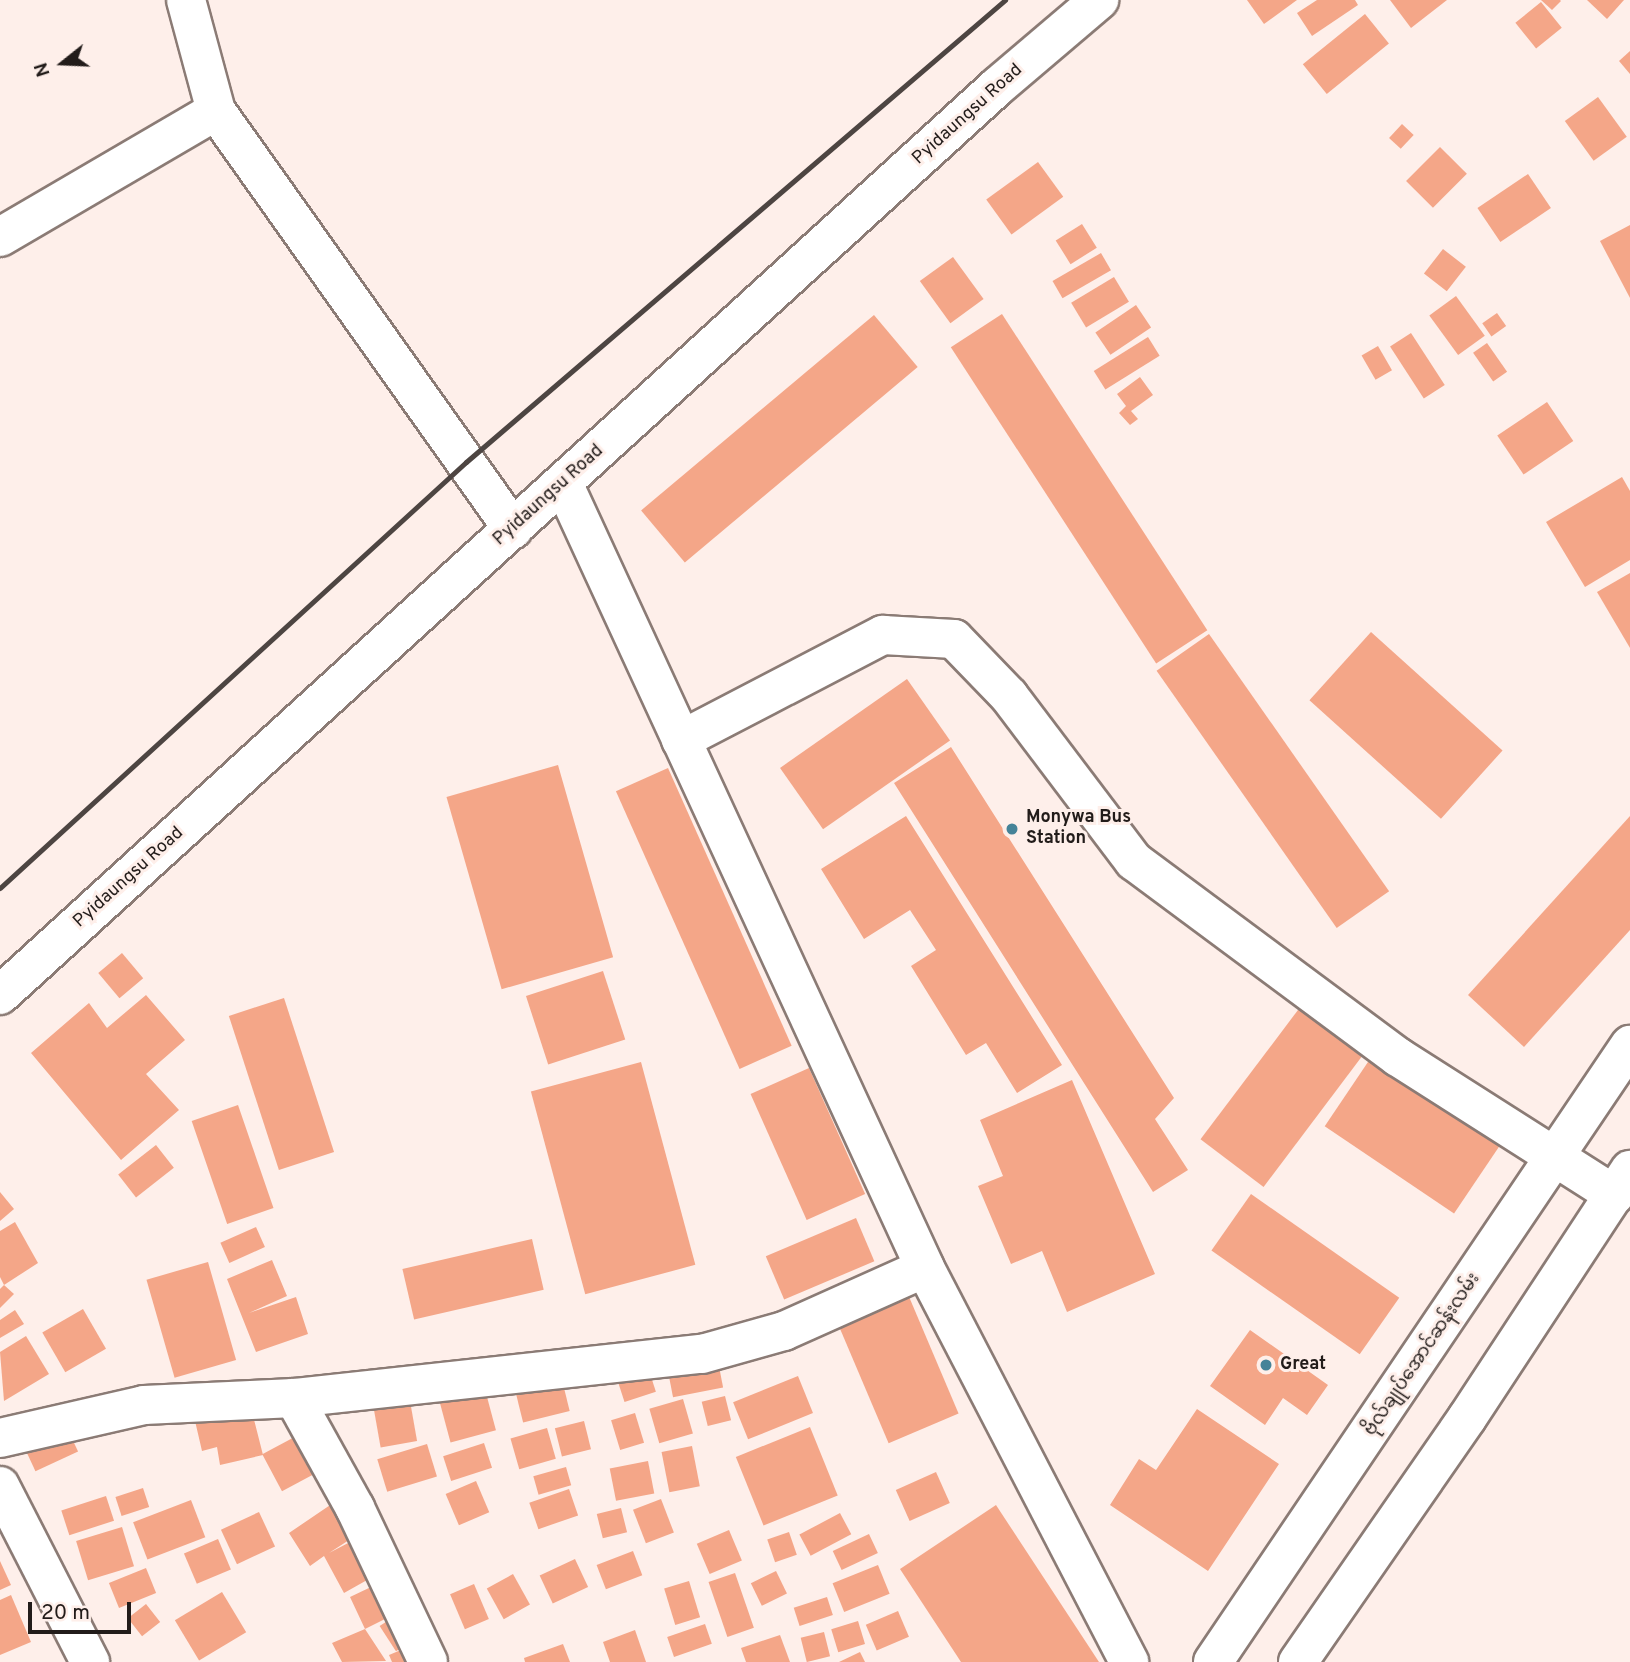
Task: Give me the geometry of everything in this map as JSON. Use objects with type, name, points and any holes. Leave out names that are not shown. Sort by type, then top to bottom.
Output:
[{"type":"main road","points":[[186,0],[216,111],[513,529]]},
{"type":"main road","name":"Pyidaungsu Road","points":[[0,995],[998,86],[1099,0]]},
{"type":"main road","points":[[0,237],[216,111]]},
{"type":"main road","points":[[563,483],[925,1268],[1129,1662]]},
{"type":"main road","points":[[681,740],[883,635],[954,639],[1009,696],[1134,861],[1291,982],[1554,1160],[1622,1183],[1298,1662]]},
{"type":"main road","name":"ဗိုလ်ချုပ်အောင်ဆန်းလမ်း","points":[[1213,1662],[1630,1045]]},
{"type":"main road","points":[[0,1438],[145,1405],[294,1398],[702,1354],[784,1331],[925,1268]]},
{"type":"main road","points":[[294,1398],[355,1508],[428,1662]]},
{"type":"main road","points":[[0,1486],[90,1662]]},
{"type":"building","points":[[1247,0],[1297,0],[1264,24]]},
{"type":"building","points":[[1317,0],[1355,0],[1358,5],[1312,36],[1297,13]]},
{"type":"building","points":[[1390,0],[1447,0],[1411,28]]},
{"type":"building","points":[[1541,0],[1560,0],[1561,1],[1552,10]]},
{"type":"building","points":[[1587,0],[1624,0],[1607,19]]},
{"type":"building","points":[[1541,2],[1562,28],[1536,48],[1515,23]]},
{"type":"building","points":[[1365,14],[1389,44],[1327,94],[1303,64]]},
{"type":"building","points":[[1630,51],[1630,74],[1619,61]]},
{"type":"building","points":[[1598,97],[1627,137],[1594,161],[1565,121]]},
{"type":"building","points":[[1402,124],[1414,135],[1401,149],[1389,138]]},
{"type":"building","points":[[1440,147],[1467,174],[1433,208],[1406,181]]},
{"type":"building","points":[[1038,162],[1063,197],[1011,234],[986,200]]},
{"type":"building","points":[[1528,174],[1551,208],[1500,242],[1477,208]]},
{"type":"building","points":[[1082,224],[1097,248],[1071,264],[1056,240]]},
{"type":"building","points":[[1630,225],[1630,298],[1600,241]]},
{"type":"building","points":[[1443,249],[1466,267],[1447,291],[1424,273]]},
{"type":"building","points":[[1101,253],[1111,270],[1063,298],[1053,281]]},
{"type":"building","points":[[953,257],[984,299],[950,323],[920,281]]},
{"type":"building","points":[[1114,277],[1129,302],[1086,328],[1071,303]]},
{"type":"building","points":[[1456,296],[1485,336],[1458,355],[1429,315]]},
{"type":"building","points":[[1136,305],[1151,327],[1110,355],[1095,332]]},
{"type":"building","points":[[1497,313],[1506,326],[1491,336],[1482,323]]},
{"type":"building","points":[[1002,314],[1207,630],[1156,663],[951,347]]},
{"type":"building","points":[[874,315],[918,367],[685,562],[641,510]]},
{"type":"building","points":[[1411,333],[1445,385],[1424,399],[1390,347]]},
{"type":"building","points":[[1148,337],[1160,356],[1105,390],[1094,371]]},
{"type":"building","points":[[1487,343],[1507,372],[1493,381],[1473,353]]},
{"type":"building","points":[[1378,346],[1392,370],[1376,380],[1362,356]]},
{"type":"building","points":[[1140,377],[1153,395],[1131,411],[1138,419],[1130,425],[1119,413],[1126,406],[1117,394]]},
{"type":"building","points":[[1547,402],[1573,441],[1524,475],[1497,436]]},
{"type":"building","points":[[1622,477],[1630,491],[1630,560],[1585,587],[1546,522]]},
{"type":"building","points":[[1630,573],[1630,648],[1597,592]]},
{"type":"building","points":[[1371,632],[1503,750],[1441,819],[1309,700]]},
{"type":"building","points":[[1209,634],[1389,891],[1337,928],[1157,671]]},
{"type":"building","points":[[907,679],[950,740],[823,829],[780,768]]},
{"type":"building","points":[[951,747],[1174,1098],[1155,1119],[1188,1170],[1153,1192],[894,783]]},
{"type":"building","points":[[558,765],[613,957],[502,989],[446,797]]},
{"type":"building","points":[[668,768],[792,1046],[740,1069],[616,791]]},
{"type":"building","points":[[906,816],[1062,1065],[1017,1093],[986,1043],[966,1055],[911,966],[936,950],[910,910],[864,939],[821,869]]},
{"type":"building","points":[[1630,816],[1630,930],[1524,1047],[1468,995]]},
{"type":"building","points":[[122,953],[143,978],[119,998],[98,973]]},
{"type":"building","points":[[603,971],[625,1039],[548,1065],[526,996]]},
{"type":"building","points":[[146,995],[185,1040],[146,1074],[179,1110],[121,1160],[31,1053],[89,1003],[107,1028]]},
{"type":"building","points":[[284,998],[334,1152],[279,1170],[229,1016]]},
{"type":"building","points":[[1301,1006],[1364,1054],[1264,1187],[1200,1139]]},
{"type":"building","points":[[1370,1059],[1499,1146],[1454,1213],[1325,1126]]},
{"type":"building","points":[[641,1062],[695,1265],[585,1294],[531,1092]]},
{"type":"building","points":[[809,1068],[865,1194],[807,1220],[751,1094]]},
{"type":"building","points":[[1072,1080],[1155,1274],[1067,1312],[1042,1251],[1011,1264],[978,1186],[1003,1176],[980,1120]]},
{"type":"building","points":[[238,1105],[273,1208],[227,1224],[192,1121]]},
{"type":"building","points":[[156,1145],[174,1168],[136,1197],[118,1175]]},
{"type":"building","points":[[0,1192],[14,1209],[0,1221]]},
{"type":"building","points":[[1251,1194],[1399,1298],[1360,1354],[1211,1251]]},
{"type":"building","points":[[856,1218],[874,1261],[784,1300],[766,1256]]},
{"type":"building","points":[[15,1222],[38,1263],[4,1285],[0,1277],[0,1231]]},
{"type":"building","points":[[256,1227],[265,1247],[229,1263],[220,1243]]},
{"type":"building","points":[[532,1239],[544,1290],[414,1320],[402,1269]]},
{"type":"building","points":[[272,1260],[287,1296],[249,1313],[296,1297],[308,1334],[256,1352],[227,1279]]},
{"type":"building","points":[[208,1262],[236,1360],[175,1378],[146,1280]]},
{"type":"building","points":[[4,1285],[14,1294],[0,1308],[0,1289]]},
{"type":"building","points":[[907,1292],[959,1414],[889,1443],[837,1322]]},
{"type":"building","points":[[83,1309],[106,1349],[65,1372],[42,1332]]},
{"type":"building","points":[[15,1310],[24,1324],[0,1338],[0,1320]]},
{"type":"building","points":[[1250,1330],[1328,1385],[1307,1415],[1283,1398],[1265,1425],[1210,1386]]},
{"type":"building","points":[[26,1336],[49,1374],[4,1401],[0,1352]]},
{"type":"building","points":[[642,1349],[656,1392],[625,1402],[611,1359]]},
{"type":"building","points":[[717,1356],[723,1387],[673,1397],[667,1366]]},
{"type":"building","points":[[561,1376],[570,1411],[523,1423],[514,1388]]},
{"type":"building","points":[[798,1376],[813,1413],[748,1439],[733,1402]]},
{"type":"building","points":[[483,1382],[496,1430],[451,1442],[438,1394]]},
{"type":"building","points":[[407,1384],[417,1441],[381,1448],[371,1390]]},
{"type":"building","points":[[246,1388],[263,1455],[220,1465],[217,1447],[202,1451],[189,1395]]},
{"type":"building","points":[[725,1396],[731,1420],[708,1426],[702,1402]]},
{"type":"building","points":[[683,1399],[693,1434],[659,1443],[649,1409]]},
{"type":"building","points":[[1197,1409],[1279,1464],[1208,1571],[1110,1505],[1139,1459],[1156,1470]]},
{"type":"building","points":[[635,1413],[644,1443],[620,1450],[611,1420]]},
{"type":"building","points":[[62,1417],[78,1451],[35,1471],[19,1437]]},
{"type":"building","points":[[584,1421],[591,1449],[562,1456],[555,1428]]},
{"type":"building","points":[[810,1427],[838,1496],[764,1526],[736,1457]]},
{"type":"building","points":[[547,1428],[556,1459],[519,1469],[510,1438]]},
{"type":"building","points":[[302,1433],[322,1470],[282,1491],[262,1454]]},
{"type":"building","points":[[484,1443],[492,1468],[451,1481],[443,1456]]},
{"type":"building","points":[[427,1444],[437,1477],[387,1492],[377,1459]]},
{"type":"building","points":[[692,1446],[700,1486],[669,1492],[662,1452]]},
{"type":"building","points":[[648,1461],[654,1493],[616,1501],[610,1468]]},
{"type":"building","points":[[566,1467],[571,1485],[539,1495],[533,1476]]},
{"type":"building","points":[[936,1472],[950,1503],[910,1521],[896,1490]]},
{"type":"building","points":[[476,1481],[489,1512],[459,1525],[446,1494]]},
{"type":"building","points":[[143,1488],[149,1507],[122,1516],[115,1497]]},
{"type":"building","points":[[569,1489],[578,1515],[538,1529],[529,1503]]},
{"type":"building","points":[[106,1496],[114,1521],[69,1535],[61,1511]]},
{"type":"building","points":[[342,1497],[363,1531],[329,1553],[373,1530],[392,1566],[344,1593],[324,1556],[310,1566],[289,1533]]},
{"type":"building","points":[[661,1499],[674,1533],[646,1543],[633,1510]]},
{"type":"building","points":[[191,1500],[205,1537],[147,1560],[133,1522]]},
{"type":"building","points":[[996,1505],[1099,1662],[961,1662],[900,1569]]},
{"type":"building","points":[[621,1508],[627,1532],[603,1538],[597,1514]]},
{"type":"building","points":[[259,1512],[275,1546],[237,1564],[221,1530]]},
{"type":"building","points":[[840,1513],[851,1534],[811,1556],[799,1535]]},
{"type":"building","points":[[122,1527],[134,1566],[88,1580],[76,1541]]},
{"type":"building","points":[[729,1530],[742,1560],[710,1574],[697,1544]]},
{"type":"building","points":[[789,1532],[797,1555],[775,1562],[767,1539]]},
{"type":"building","points":[[869,1534],[878,1553],[842,1570],[833,1551]]},
{"type":"building","points":[[218,1539],[231,1569],[197,1584],[184,1553]]},
{"type":"building","points":[[633,1551],[642,1575],[606,1589],[597,1565]]},
{"type":"building","points":[[575,1559],[588,1587],[553,1604],[540,1575]]},
{"type":"building","points":[[0,1561],[11,1585],[0,1590]]},
{"type":"building","points":[[878,1565],[890,1594],[844,1612],[833,1583]]},
{"type":"building","points":[[146,1568],[156,1593],[119,1608],[109,1583]]},
{"type":"building","points":[[776,1571],[787,1593],[762,1606],[751,1583]]},
{"type":"building","points":[[735,1573],[754,1628],[727,1637],[709,1582]]},
{"type":"building","points":[[513,1574],[530,1605],[504,1619],[487,1589]]},
{"type":"building","points":[[394,1576],[409,1607],[365,1629],[350,1597]]},
{"type":"building","points":[[689,1581],[700,1617],[675,1625],[664,1589]]},
{"type":"building","points":[[474,1584],[489,1619],[465,1629],[450,1594]]},
{"type":"building","points":[[222,1592],[246,1632],[199,1661],[175,1620]]},
{"type":"building","points":[[11,1595],[31,1642],[0,1655],[0,1600]]},
{"type":"building","points":[[827,1597],[833,1615],[800,1626],[794,1608]]},
{"type":"building","points":[[146,1604],[160,1622],[142,1636],[128,1618]]},
{"type":"building","points":[[409,1607],[425,1632],[396,1651],[380,1626]]},
{"type":"building","points":[[898,1611],[909,1637],[877,1650],[866,1625]]},
{"type":"building","points":[[858,1621],[865,1644],[838,1652],[831,1629]]},
{"type":"building","points":[[705,1624],[712,1644],[674,1657],[667,1637]]},
{"type":"building","points":[[365,1629],[386,1661],[342,1662],[332,1643]]},
{"type":"building","points":[[635,1630],[646,1662],[610,1662],[603,1642]]},
{"type":"building","points":[[824,1632],[830,1656],[807,1662],[801,1638]]},
{"type":"building","points":[[780,1635],[790,1662],[746,1662],[741,1648]]},
{"type":"building","points":[[427,1639],[437,1662],[392,1662],[389,1655]]},
{"type":"building","points":[[563,1644],[570,1662],[525,1662],[524,1658]]},
{"type":"building","points":[[860,1652],[865,1662],[839,1662]]},
{"type":"railway","points":[[0,888],[466,462],[1005,0]]},
{"type":"place","name":"Monywa Bus Station","points":[[1012,829]]},
{"type":"place","name":"Great","points":[[1266,1365]]}]
